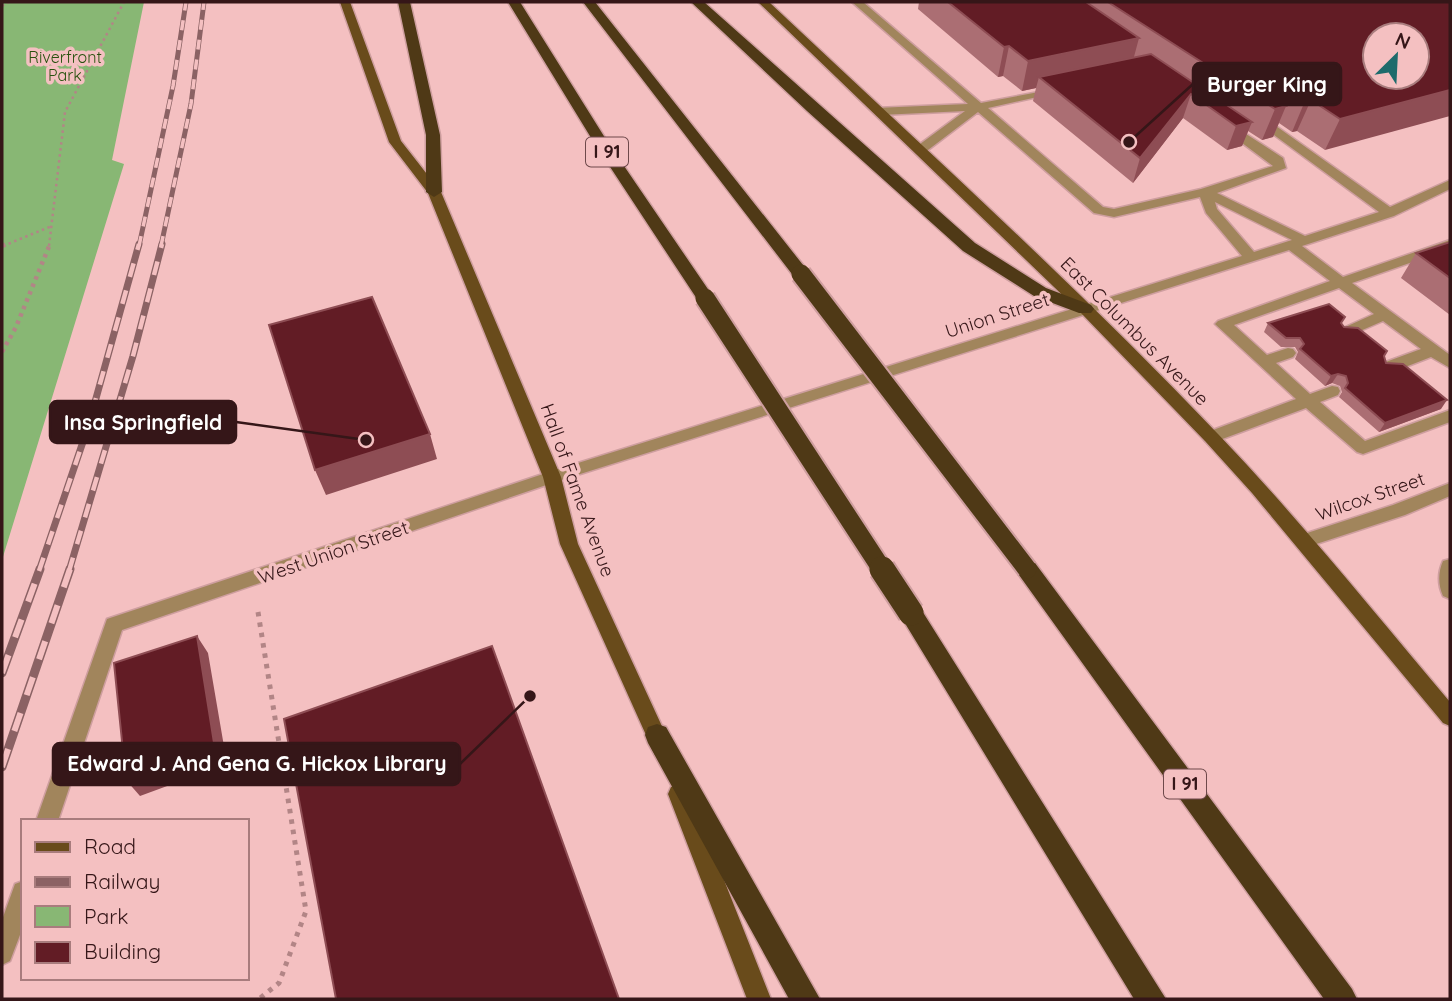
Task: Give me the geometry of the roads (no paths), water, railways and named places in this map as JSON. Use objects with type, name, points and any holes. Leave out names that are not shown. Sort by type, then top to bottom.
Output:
[{"type":"highway","points":[[404,2],[433,135],[434,192]]},
{"type":"highway","name":"I 91","points":[[513,2],[600,141],[911,613],[1151,999]]},
{"type":"highway","name":"I 91","points":[[589,2],[1027,569],[1342,999]]},
{"type":"highway","points":[[697,2],[970,247],[1040,292],[1085,309]]},
{"type":"highway","points":[[657,735],[805,999]]},
{"type":"main road","name":"Hall of Fame Avenue","points":[[345,2],[395,142],[434,192],[552,477],[569,544],[657,735],[759,999]]},
{"type":"main road","name":"East Columbus Avenue","points":[[763,2],[1085,309],[1211,437],[1304,541],[1450,717]]},
{"type":"street","points":[[857,2],[1099,210],[1114,214],[1205,192],[1280,168],[1278,161],[1211,116]]},
{"type":"street","points":[[880,111],[978,107],[1068,88]]},
{"type":"street","points":[[920,150],[978,107]]},
{"type":"street","points":[[1254,114],[1389,213]]},
{"type":"street","name":"Union Street","points":[[552,477],[1298,243],[1389,213],[1450,184]]},
{"type":"street","points":[[1205,192],[1298,243],[1341,281],[1450,363]]},
{"type":"street","points":[[1205,192],[1210,210],[1251,257]]},
{"type":"street","points":[[1450,244],[1223,324],[1363,448],[1450,416]]},
{"type":"street","points":[[1346,332],[1386,314]]},
{"type":"street","points":[[1389,367],[1433,350]]},
{"type":"street","points":[[1265,362],[1288,353]]},
{"type":"street","points":[[1211,437],[1332,391]]},
{"type":"street","name":"West Union Street","points":[[48,819],[114,625],[552,477]]},
{"type":"street","name":"Wilcox Street","points":[[1304,541],[1399,510],[1450,489]]},
{"type":"street","points":[[1450,566],[1450,591]]},
{"type":"street","points":[[2,953],[21,898]]},
{"type":"railway","points":[[139,246],[173,86],[186,2]]},
{"type":"railway","points":[[161,246],[191,104],[204,2]]},
{"type":"railway","points":[[39,571],[88,427],[139,244]]},
{"type":"railway","points":[[69,571],[133,356],[162,244]]},
{"type":"railway","points":[[2,673],[40,569]]},
{"type":"railway","points":[[2,767],[70,569]]},
{"type":"place","name":"Burger King","points":[[1129,142]]},
{"type":"place","name":"Insa Springfield","points":[[366,440]]},
{"type":"place","name":"Edward J. And Gena G. Hickox Library","points":[[530,696]]},
{"type":"park label","name":"Riverfront Park","points":[[65,66]]}]
